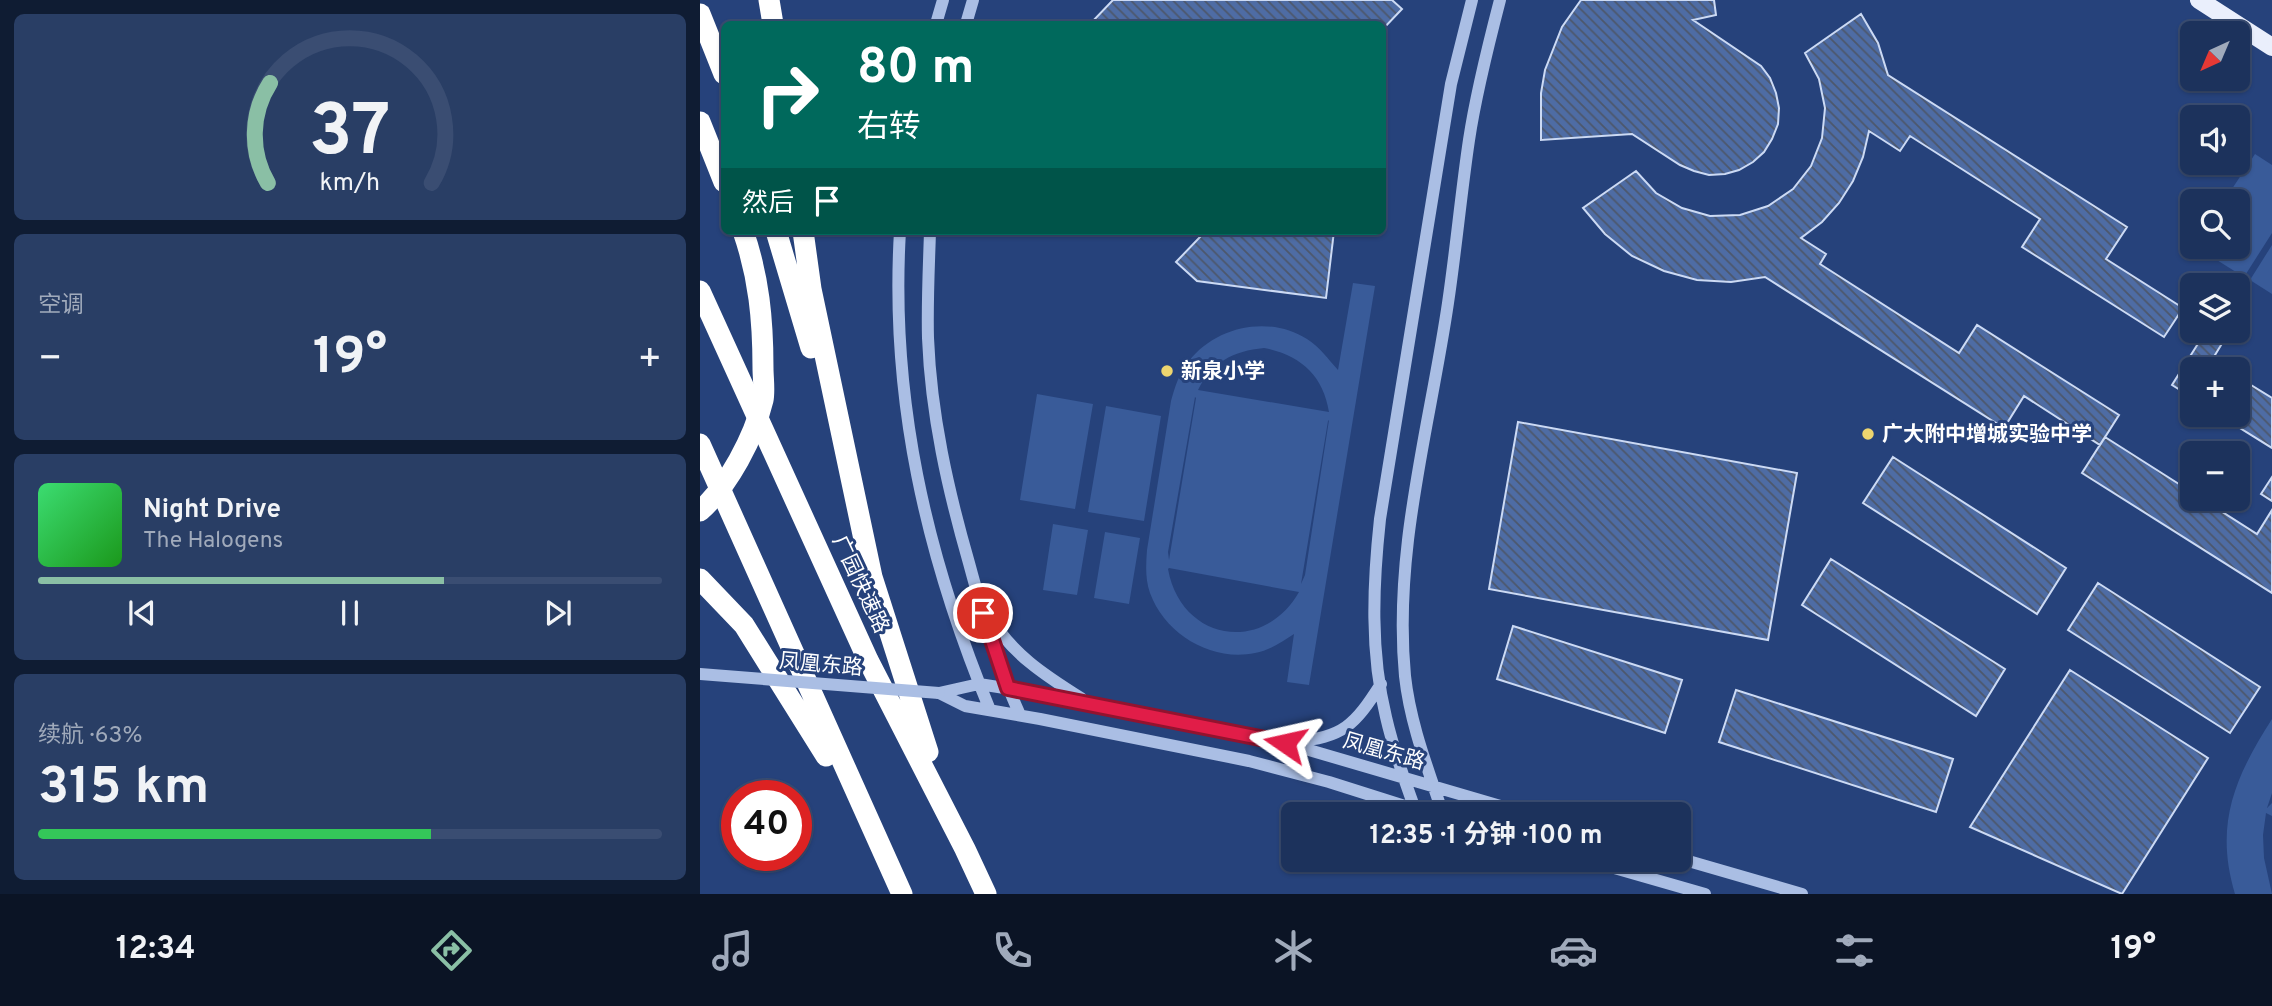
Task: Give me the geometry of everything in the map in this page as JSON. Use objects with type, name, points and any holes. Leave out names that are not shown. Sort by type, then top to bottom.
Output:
[{"type":"highway","points":[[769,0],[772,21]]},
{"type":"highway","points":[[700,14],[721,66]]},
{"type":"highway","points":[[700,122],[721,174]]},
{"type":"highway","points":[[700,511],[740,462],[763,400],[763,318],[752,256],[744,235]]},
{"type":"highway","points":[[777,235],[854,491]]},
{"type":"highway","points":[[804,235],[811,289],[876,590],[926,748],[965,849]]},
{"type":"highway","name":"广园快速路","points":[[700,291],[868,660],[986,894]]},
{"type":"highway","points":[[700,444],[902,894]]},
{"type":"highway","points":[[700,579],[744,625],[880,845]]},
{"type":"main road","points":[[2199,0],[2272,47]]},
{"type":"street","points":[[937,21],[943,0]]},
{"type":"street","points":[[967,21],[973,0]]},
{"type":"street","points":[[1413,802],[1385,715],[1375,631],[1374,576],[1380,519],[1451,84],[1472,0]]},
{"type":"street","points":[[1439,802],[1415,729],[1406,677],[1403,595],[1408,542],[1447,304],[1469,139],[1500,0]]},
{"type":"street","points":[[900,235],[897,273],[904,400],[926,524],[947,597],[990,710]]},
{"type":"street","points":[[930,235],[928,338],[945,466],[977,593],[1008,688],[1020,715]]},
{"type":"street","points":[[977,593],[996,627],[1022,657],[1090,704]]},
{"type":"street","name":"凤凰东路","points":[[700,674],[939,693],[979,684],[1008,688],[1285,743],[1487,802]]},
{"type":"street","points":[[1285,743],[1322,739],[1338,732],[1367,706],[1381,684]]},
{"type":"street","name":"凤凰东路","points":[[939,693],[965,706],[1249,761],[1393,802]]},
{"type":"street","points":[[1691,862],[1802,894]]},
{"type":"street","points":[[1628,872],[1705,894]]},
{"type":"shaded area","points":[[2255,154],[2272,165],[2272,233],[2247,273],[2238,273],[2215,259],[2250,259],[2250,189],[2232,189],[2241,175],[2250,175],[2250,162]]},
{"type":"shaded area","points":[[2272,245],[2272,294],[2250,280]]},
{"type":"shaded area","points":[[1353,283],[1375,286],[1309,685],[1287,682],[1294,634],[1266,650],[1238,655],[1206,649],[1178,632],[1157,608],[1150,593],[1146,566],[1147,550],[1171,401],[1183,370],[1200,349],[1228,332],[1260,326],[1276,327],[1312,342],[1338,370]],"holes":[[[1264,348],[1299,362],[1315,377],[1329,412],[1198,390],[1217,365],[1243,352]],[[1195,397],[1169,560],[1168,552]],[[1328,421],[1305,575],[1301,584]],[[1169,568],[1299,592],[1284,612],[1265,625],[1245,631],[1225,631],[1206,625],[1189,612],[1176,593]]]},
{"type":"shaded area","points":[[1037,394],[1093,404],[1075,509],[1020,500]]},
{"type":"shaded area","points":[[1106,406],[1161,416],[1144,521],[1088,512]]},
{"type":"shaded area","points":[[1053,524],[1088,530],[1077,595],[1043,590]]},
{"type":"shaded area","points":[[1105,532],[1140,538],[1129,604],[1094,598]]},
{"type":"shaded area","points":[[2272,719],[2272,793],[2267,808],[2272,803],[2272,816],[2266,813],[2263,835],[2264,858],[2272,894],[2235,894],[2227,845],[2232,802],[2238,781]]},
{"type":"building","points":[[1113,0],[1392,0],[1402,9],[1386,26],[1386,21],[1093,21]]},
{"type":"building","points":[[1581,0],[1714,0],[1716,15],[1693,20],[1761,66],[1776,93],[1778,124],[1764,152],[1739,170],[1709,175],[1680,165],[1632,134],[1541,140],[1541,93],[1545,70],[1562,27]]},
{"type":"building","points":[[1861,14],[1878,43],[1888,75],[2127,227],[2106,259],[2180,306],[2180,313],[2164,337],[2022,247],[2040,219],[1910,136],[1900,151],[1869,131],[1863,157],[1853,181],[1839,203],[1822,222],[1801,238],[1826,254],[1820,264],[1959,353],[1977,325],[2119,415],[2100,445],[2024,396],[2004,428],[1765,277],[1731,282],[1697,280],[1664,271],[1632,256],[1605,234],[1583,208],[1636,171],[1656,193],[1682,208],[1710,216],[1740,215],[1768,206],[1793,189],[1811,166],[1822,138],[1825,108],[1819,79],[1805,53]]},
{"type":"building","points":[[1334,235],[1326,298],[1197,281],[1176,262],[1201,236]]},
{"type":"building","points":[[2198,343],[2222,343],[2214,357],[2190,357]]},
{"type":"building","points":[[2180,372],[2180,390],[2172,385]]},
{"type":"building","points":[[2250,384],[2272,398],[2272,448],[2238,427],[2250,427]]},
{"type":"building","points":[[1518,422],[1797,473],[1768,640],[1489,589]]},
{"type":"building","points":[[2105,437],[2180,485],[2180,511],[2221,511],[2257,534],[2272,510],[2272,593],[2082,473]]},
{"type":"building","points":[[1893,457],[2066,568],[2037,614],[1863,503]]},
{"type":"building","points":[[2272,477],[2272,501],[2261,494]]},
{"type":"building","points":[[1831,559],[2005,669],[1976,716],[1802,605]]},
{"type":"building","points":[[2098,583],[2260,687],[2230,733],[2068,630]]},
{"type":"building","points":[[1513,626],[1682,680],[1665,733],[1497,679]]},
{"type":"building","points":[[2070,670],[2208,758],[2122,894],[1970,827]]},
{"type":"building","points":[[1736,690],[1953,759],[1936,812],[1719,742]]},
{"type":"place","name":"新泉小学","points":[[1167,371]]},
{"type":"place","name":"广大附中增城实验中学","points":[[1868,434]]},
{"type":"route","points":[[983,613],[1008,688],[1285,743]]}]
